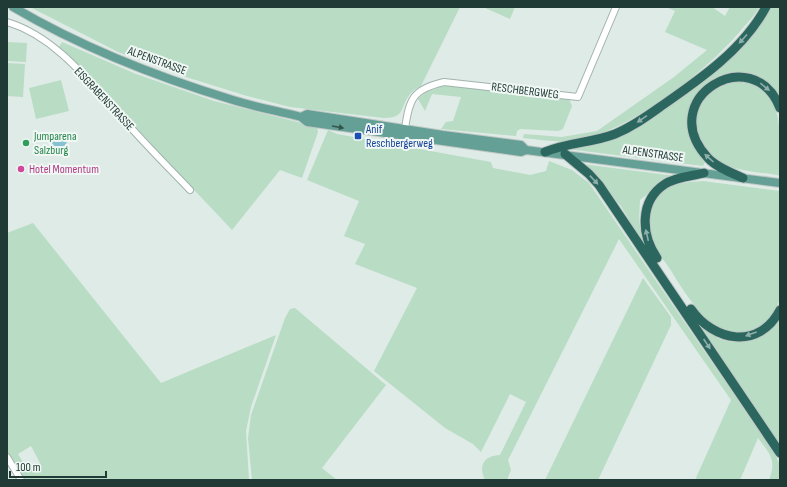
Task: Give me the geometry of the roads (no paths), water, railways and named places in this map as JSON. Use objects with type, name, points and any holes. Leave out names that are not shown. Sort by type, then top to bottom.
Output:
[{"type":"highway","points":[[545,152],[560,145],[597,141],[634,124],[675,96],[727,55],[752,29],[766,7]]},
{"type":"highway","points":[[742,178],[709,160],[697,144],[692,128],[692,112],[697,100],[708,88],[722,79],[738,76],[753,79],[767,88],[777,100],[780,108]]},
{"type":"highway","points":[[564,154],[589,174],[599,185],[780,453]]},
{"type":"highway","points":[[704,173],[665,184],[652,197],[645,214],[645,232],[650,249],[697,318],[713,331],[737,337],[753,334],[769,325],[780,310]]},
{"type":"main road","name":"ALPENSTRASSE","points":[[13,7],[115,58],[167,78],[235,100],[301,117],[307,122],[376,133],[521,152],[526,150],[564,154],[779,183]]},
{"type":"main road","name":"ALPENSTRASSE","points":[[301,117],[307,114],[521,145],[526,150]]},
{"type":"street","name":"RESCHBERGWEG","points":[[405,129],[409,104],[418,93],[429,85],[444,82],[578,97],[616,7]]},
{"type":"street","name":"EISGRABENSTRASSE","points":[[7,22],[24,29],[55,48],[90,83],[190,190]]},
{"type":"street","points":[[7,457],[21,480]]},
{"type":"water","points":[[59,132],[65,134],[67,140],[65,146],[59,148],[53,146],[51,140],[53,134]]},
{"type":"place","name":"Anif Reschbergerweg","points":[[358,136]]},
{"type":"place","name":"Jumparena Salzburg","points":[[26,143]]},
{"type":"place","name":"Hotel Momentum","points":[[21,169]]}]
